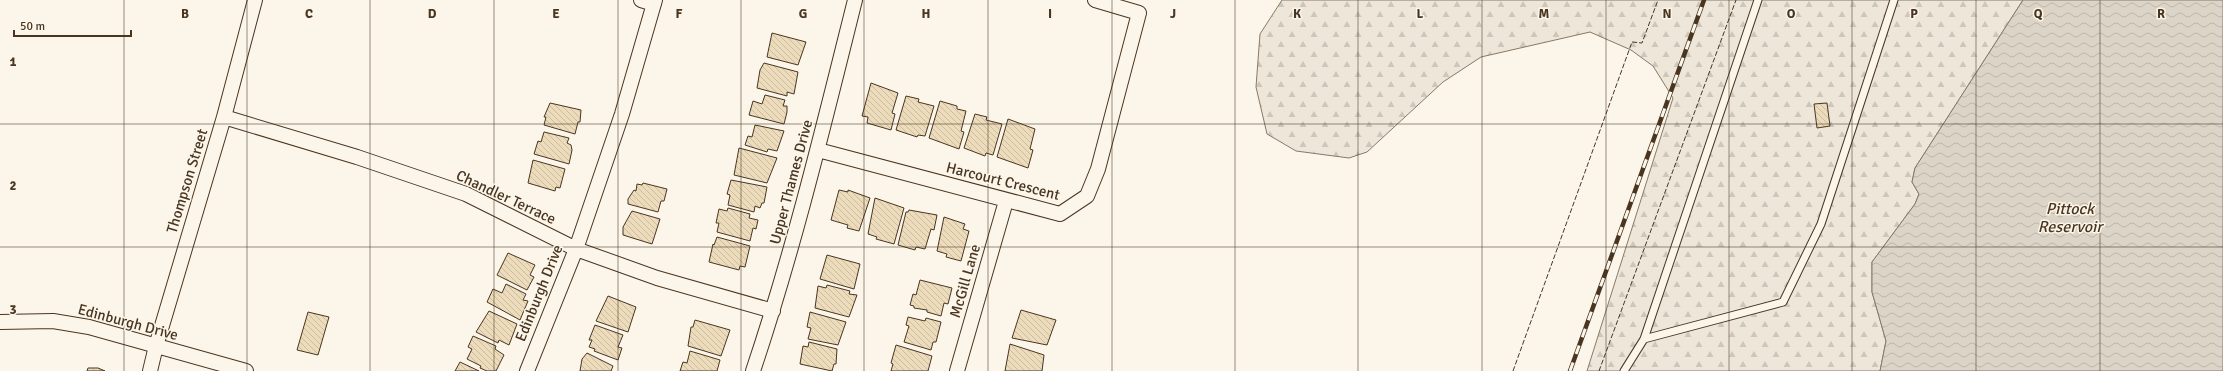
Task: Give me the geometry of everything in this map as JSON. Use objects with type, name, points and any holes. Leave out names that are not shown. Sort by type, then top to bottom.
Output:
[{"type":"street","name":"Thompson Street","points":[[150,371],[156,346],[224,117],[255,0]]},
{"type":"street","points":[[641,0],[655,2]]},
{"type":"street","name":"Upper Thames Drive","points":[[753,371],[773,311],[818,150],[855,0]]},
{"type":"street","name":"Harcourt Crescent","points":[[818,150],[1006,201],[1060,214],[1087,196],[1098,169],[1139,13],[1095,0]]},
{"type":"street","name":"Edinburgh Drive","points":[[527,371],[576,249],[622,114],[655,2]]},
{"type":"street","name":"Chandler Terrace","points":[[224,117],[356,157],[466,194],[576,249],[657,278],[773,311]]},
{"type":"street","name":"McGill Lane","points":[[957,371],[1006,201]]},
{"type":"street","name":"Edinburgh Drive","points":[[0,322],[52,321],[89,327],[246,371]]},
{"type":"lane","points":[[1624,371],[1644,339],[1758,0]]},
{"type":"lane","points":[[1644,339],[1783,302],[1821,224],[1894,0]]},
{"type":"green space","points":[[1282,0],[2023,0],[1915,168],[1912,182],[1919,194],[1915,204],[1872,262],[1872,292],[1886,341],[1880,371],[1587,371],[1673,98],[1653,66],[1631,50],[1590,32],[1481,57],[1443,82],[1367,152],[1349,158],[1296,151],[1267,134],[1256,87],[1260,34]]},
{"type":"water","name":"Pittock Reservoir","points":[[2023,0],[2223,0],[2223,371],[1880,371],[1886,341],[1872,292],[1872,262],[1915,204],[1919,194],[1912,182],[1915,168]]},
{"type":"building","points":[[772,33],[806,42],[798,65],[767,57]]},
{"type":"building","points":[[764,63],[798,72],[794,94],[787,92],[787,96],[757,88],[760,70]]},
{"type":"building","points":[[871,83],[898,93],[892,113],[895,114],[891,130],[867,123],[868,117],[862,116]]},
{"type":"building","points":[[765,95],[785,100],[783,106],[787,106],[787,112],[784,124],[749,115],[753,101],[762,104]]},
{"type":"building","points":[[906,96],[919,99],[918,102],[934,106],[925,136],[918,135],[917,137],[896,130]]},
{"type":"building","points":[[940,101],[957,106],[957,109],[966,111],[961,131],[964,132],[959,149],[929,138]]},
{"type":"building","points":[[550,103],[581,110],[580,122],[578,122],[575,134],[544,125],[546,117],[544,117]]},
{"type":"building","points":[[1827,103],[1830,126],[1817,128],[1814,104]]},
{"type":"building","points":[[975,114],[987,117],[986,120],[1002,124],[993,155],[986,153],[985,156],[964,148]]},
{"type":"building","points":[[1008,119],[1035,129],[1030,149],[1033,150],[1028,168],[997,157]]},
{"type":"building","points":[[755,125],[784,131],[777,151],[768,149],[767,152],[745,145],[748,136],[752,137]]},
{"type":"building","points":[[544,132],[569,138],[567,143],[571,145],[572,150],[569,164],[534,154],[538,141],[541,142]]},
{"type":"building","points":[[739,148],[777,158],[767,183],[734,175]]},
{"type":"building","points":[[533,160],[565,169],[560,188],[556,187],[555,191],[528,183]]},
{"type":"building","points":[[731,180],[767,187],[764,203],[762,203],[760,208],[755,206],[754,212],[728,205],[730,195],[727,194]]},
{"type":"building","points":[[643,183],[667,189],[664,201],[661,201],[658,212],[628,204],[628,199],[634,190],[636,191],[637,184],[642,185]]},
{"type":"building","points":[[839,190],[848,192],[848,190],[870,198],[859,231],[847,228],[848,225],[831,220]]},
{"type":"building","points":[[875,198],[904,208],[894,244],[876,239],[877,237],[868,234]]},
{"type":"building","points":[[728,208],[750,214],[749,218],[758,220],[756,229],[753,228],[750,241],[717,232],[719,223],[716,223],[719,209],[727,211]]},
{"type":"building","points":[[909,210],[937,215],[934,230],[931,229],[925,249],[916,247],[915,250],[898,245],[906,212]]},
{"type":"building","points":[[632,211],[660,219],[652,244],[623,235],[623,227]]},
{"type":"building","points":[[944,217],[965,224],[963,229],[969,231],[961,261],[946,257],[947,254],[937,251]]},
{"type":"building","points":[[717,237],[750,246],[745,267],[740,266],[739,270],[709,262],[713,244],[714,245]]},
{"type":"building","points":[[508,253],[535,265],[530,275],[534,277],[527,290],[497,275]]},
{"type":"building","points":[[827,255],[860,264],[854,289],[820,279]]},
{"type":"building","points":[[920,280],[952,288],[948,304],[944,303],[941,316],[927,312],[927,310],[914,308],[914,306],[910,305],[913,294],[916,295]]},
{"type":"building","points":[[506,284],[526,294],[523,300],[528,301],[520,320],[487,302],[493,289],[502,293]]},
{"type":"building","points":[[827,285],[850,291],[849,294],[857,295],[849,317],[815,308],[818,286],[826,288]]},
{"type":"building","points":[[608,296],[636,307],[628,332],[596,321]]},
{"type":"building","points":[[1021,310],[1056,320],[1047,345],[1012,338]]},
{"type":"building","points":[[489,311],[517,324],[509,345],[499,340],[498,343],[476,332]]},
{"type":"building","points":[[308,312],[329,317],[318,355],[297,350]]},
{"type":"building","points":[[810,312],[846,322],[838,345],[808,339],[811,328],[807,327]]},
{"type":"building","points":[[908,317],[925,321],[926,318],[941,322],[936,342],[933,342],[931,350],[904,342],[909,326],[906,325]]},
{"type":"building","points":[[695,320],[730,330],[721,356],[688,346],[691,327],[693,327]]},
{"type":"building","points":[[595,325],[623,335],[618,347],[622,348],[618,360],[594,351],[595,349],[589,347],[592,340],[589,340]]},
{"type":"building","points":[[473,336],[496,346],[495,349],[504,355],[496,371],[487,371],[480,368],[481,366],[467,359],[472,349],[468,347]]},
{"type":"building","points":[[809,342],[837,349],[836,364],[834,364],[832,371],[800,364],[803,346],[808,347]]},
{"type":"building","points":[[1010,344],[1044,355],[1042,371],[1005,371]]},
{"type":"building","points":[[896,345],[932,356],[928,371],[891,371],[893,364],[891,363]]},
{"type":"building","points":[[690,351],[720,360],[717,371],[680,371],[683,362],[687,363]]},
{"type":"building","points":[[587,353],[613,366],[611,371],[580,371],[582,359]]},
{"type":"building","points":[[460,362],[479,371],[455,371]]},
{"type":"building","points":[[88,368],[98,368],[105,371],[87,371]]},
{"type":"railway","points":[[1570,371],[1704,0]]},
{"type":"fence","points":[[1513,371],[1632,42],[1642,43],[1658,0]]},
{"type":"fence","points":[[1599,371],[1736,0]]}]
